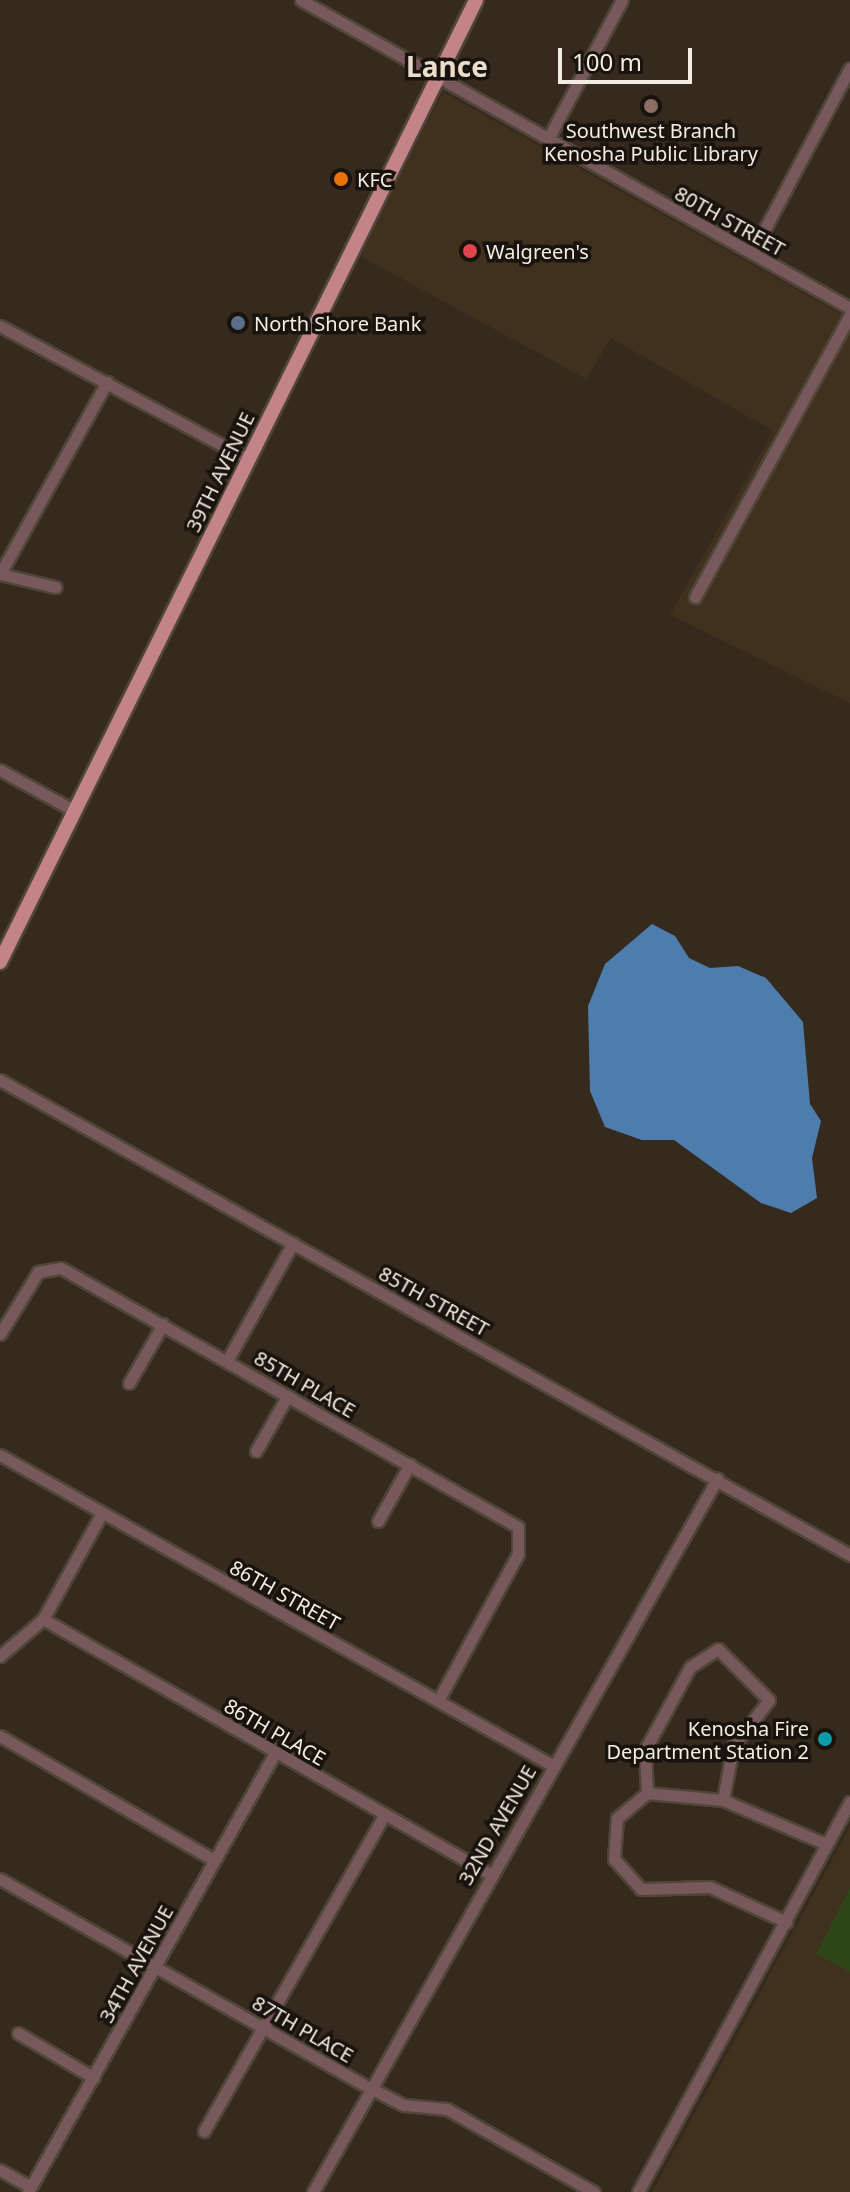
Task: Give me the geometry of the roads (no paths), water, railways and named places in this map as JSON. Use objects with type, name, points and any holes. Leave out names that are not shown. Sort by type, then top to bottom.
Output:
[{"type":"main road","name":"39TH AVENUE","points":[[0,962],[476,0]]},
{"type":"street","name":"80TH STREET","points":[[301,0],[317,4],[548,139],[850,308]]},
{"type":"street","points":[[548,139],[622,0]]},
{"type":"street","points":[[752,253],[850,68]]},
{"type":"street","points":[[695,597],[850,315]]},
{"type":"street","points":[[0,326],[248,459]]},
{"type":"street","points":[[55,587],[0,574],[107,382]]},
{"type":"street","points":[[0,770],[75,811]]},
{"type":"street","name":"85TH STREET","points":[[0,1080],[850,1555]]},
{"type":"street","points":[[227,1361],[293,1243]]},
{"type":"street","name":"85TH PLACE","points":[[0,1334],[31,1279],[47,1268],[74,1274],[518,1527],[518,1554],[438,1701]]},
{"type":"street","points":[[129,1383],[163,1324]]},
{"type":"street","points":[[256,1451],[288,1395]]},
{"type":"street","name":"86TH STREET","points":[[0,1455],[552,1765]]},
{"type":"street","points":[[378,1521],[410,1464]]},
{"type":"street","name":"32ND AVENUE","points":[[313,2192],[490,1874],[717,1479]]},
{"type":"street","points":[[0,1656],[43,1619],[102,1513]]},
{"type":"street","name":"86TH PLACE","points":[[43,1619],[490,1874]]},
{"type":"street","points":[[647,1793],[645,1750],[690,1667],[718,1649],[769,1700],[733,1746],[723,1800]]},
{"type":"street","points":[[0,1736],[214,1860]]},
{"type":"street","name":"34TH AVENUE","points":[[29,2190],[275,1753]]},
{"type":"street","points":[[786,1922],[710,1887],[641,1889],[614,1859],[617,1818],[647,1793],[723,1800],[826,1844]]},
{"type":"street","points":[[638,2192],[850,1802]]},
{"type":"street","points":[[204,2131],[385,1814]]},
{"type":"street","name":"87TH PLACE","points":[[0,1879],[370,2088],[404,2105],[447,2109],[594,2192]]},
{"type":"street","points":[[18,2033],[94,2078]]},
{"type":"street","points":[[0,2170],[29,2190]]},
{"type":"water","points":[[652,924],[675,936],[689,958],[710,968],[738,966],[766,978],[803,1022],[810,1104],[821,1121],[812,1158],[817,1198],[791,1213],[761,1203],[674,1140],[642,1140],[605,1127],[590,1091],[588,1006],[605,964]]},
{"type":"place","name":"Southwest Branch Kenosha Public Library","points":[[651,106]]},
{"type":"place","name":"KFC","points":[[341,179]]},
{"type":"place","name":"Walgreen's","points":[[470,251]]},
{"type":"place","name":"North Shore Bank","points":[[238,323]]},
{"type":"place","name":"Kenosha Fire Department Station 2","points":[[825,1739]]},
{"type":"district","name":"Lance","points":[[447,66]]}]
